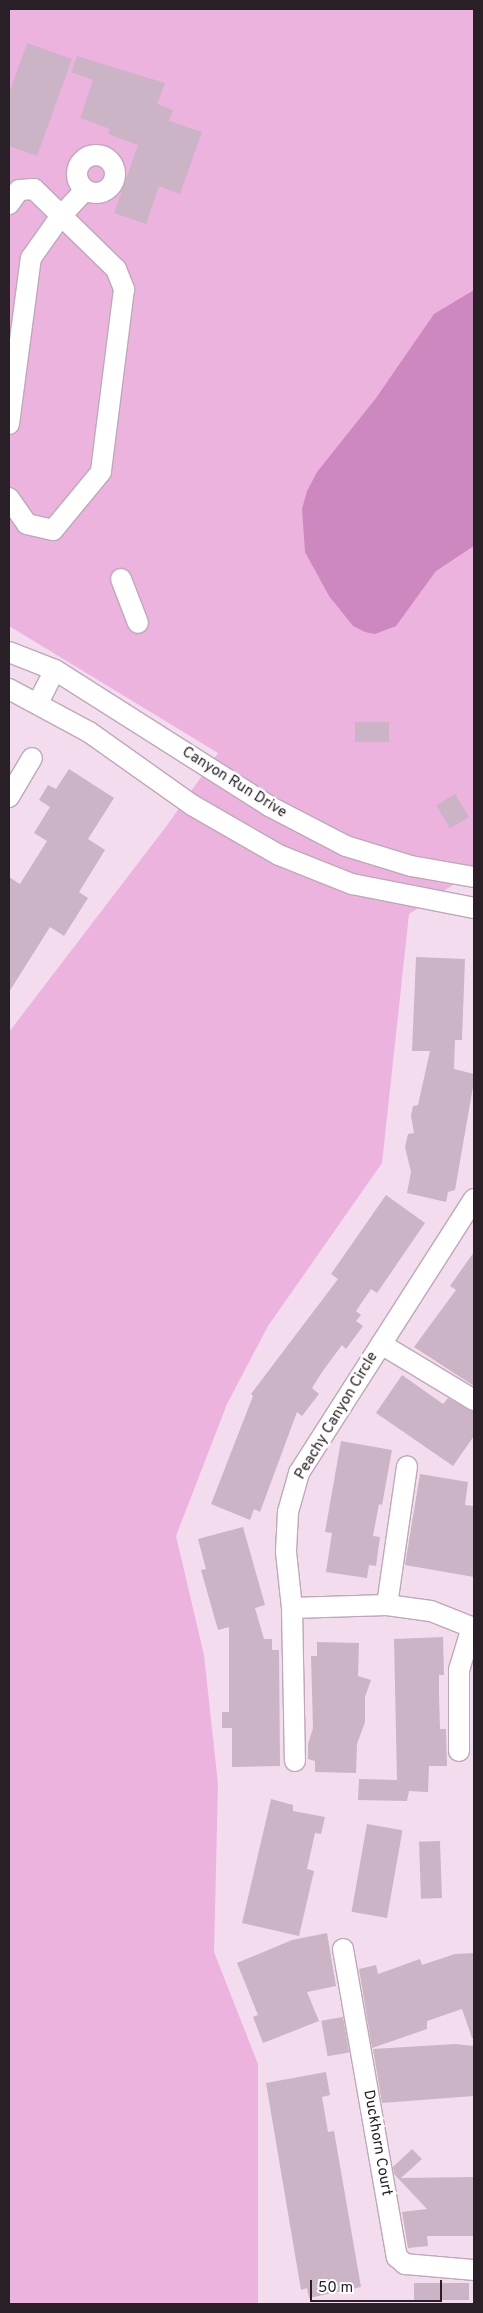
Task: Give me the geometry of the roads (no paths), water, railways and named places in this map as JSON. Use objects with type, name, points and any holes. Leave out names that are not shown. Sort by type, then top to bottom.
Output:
[{"type":"street","points":[[9,204],[18,190],[34,189],[60,217],[116,269],[124,289],[101,472],[52,530],[27,524],[9,502]]},
{"type":"street","points":[[9,424],[31,258],[60,217],[85,190]]},
{"type":"street","points":[[121,579],[138,623]]},
{"type":"street","name":"Canyon Run Drive","points":[[9,652],[55,670],[268,806],[346,846],[411,866],[474,877]]},
{"type":"street","points":[[38,703],[55,670]]},
{"type":"street","points":[[9,689],[89,732],[192,805],[279,855],[352,884],[474,908]]},
{"type":"street","points":[[9,797],[32,758]]},
{"type":"street","name":"Peachy Canyon Circle","points":[[295,1761],[292,1608],[286,1552],[288,1512],[299,1473],[474,1199]]},
{"type":"street","name":"Peachy Canyon Circle","points":[[382,1344],[474,1400]]},
{"type":"street","points":[[387,1605],[407,1466]]},
{"type":"street","points":[[292,1608],[387,1605],[430,1611],[473,1628],[459,1670],[459,1751]]},
{"type":"street","name":"Duckhorn Court","points":[[343,1949],[397,2257],[404,2264],[474,2270]]}]
